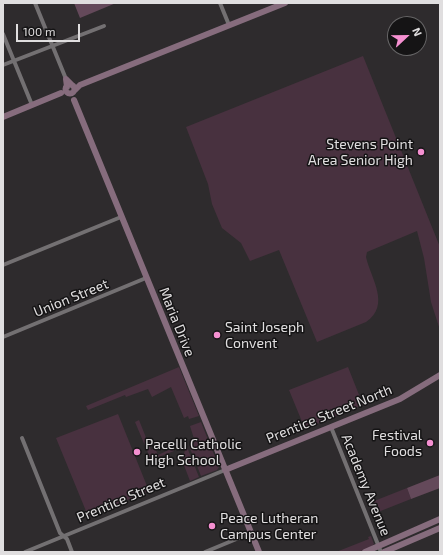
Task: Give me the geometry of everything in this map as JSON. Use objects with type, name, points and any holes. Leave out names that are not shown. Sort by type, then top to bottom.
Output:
[{"type":"street","points":[[35,3],[66,79]]},
{"type":"street","points":[[220,3],[229,25]]},
{"type":"street","points":[[3,117],[285,3]]},
{"type":"street","points":[[3,65],[104,26]]},
{"type":"street","points":[[3,34],[32,105]]},
{"type":"street","name":"Maria Drive","points":[[66,79],[259,552]]},
{"type":"street","points":[[3,265],[122,217]]},
{"type":"street","name":"Union Street","points":[[3,337],[146,278]]},
{"type":"street","name":"Prentice Street North","points":[[225,470],[400,398],[440,375]]},
{"type":"street","name":"Academy Avenue","points":[[331,427],[380,549]]},
{"type":"street","points":[[22,438],[60,533],[67,539],[72,552]]},
{"type":"street","name":"Prentice Street","points":[[25,552],[225,470]]},
{"type":"street","points":[[365,552],[380,549],[439,521]]},
{"type":"street","points":[[384,552],[440,528]]},
{"type":"street","points":[[205,552],[252,533]]},
{"type":"shaded area","points":[[74,3],[116,3],[80,18]]},
{"type":"shaded area","points":[[363,56],[440,247],[440,330],[431,302],[424,258],[417,231],[367,252],[366,257],[375,283],[378,300],[377,308],[373,315],[366,322],[317,342],[279,250],[250,261],[241,243],[222,228],[212,204],[208,184],[186,127]]},
{"type":"shaded area","points":[[179,367],[199,416],[189,419],[188,416],[184,418],[171,387],[152,397],[148,389],[126,397],[125,395],[88,410],[86,406]]},
{"type":"shaded area","points":[[348,367],[363,405],[305,429],[289,390]]},
{"type":"shaded area","points":[[118,414],[149,491],[88,516],[56,438]]},
{"type":"shaded area","points":[[139,420],[151,450],[155,448],[158,455],[173,448],[174,451],[151,460],[135,422]]},
{"type":"shaded area","points":[[201,422],[219,467],[217,470],[201,476],[189,446],[195,442],[190,426]]},
{"type":"shaded area","points":[[186,447],[199,477],[190,481],[182,460]]},
{"type":"shaded area","points":[[440,475],[440,488],[411,499],[407,488]]},
{"type":"shaded area","points":[[407,488],[411,499],[373,514],[369,503]]},
{"type":"shaded area","points":[[371,536],[374,544],[366,549],[356,552],[336,552],[369,539],[368,537]]},
{"type":"place","name":"Stevens Point Area Senior High","points":[[421,152]]},
{"type":"place","name":"Saint Joseph Convent","points":[[217,335]]},
{"type":"place","name":"Festival Foods","points":[[430,443]]},
{"type":"place","name":"Pacelli Catholic High School","points":[[137,452]]},
{"type":"place","name":"Peace Lutheran Campus Center","points":[[212,526]]}]
